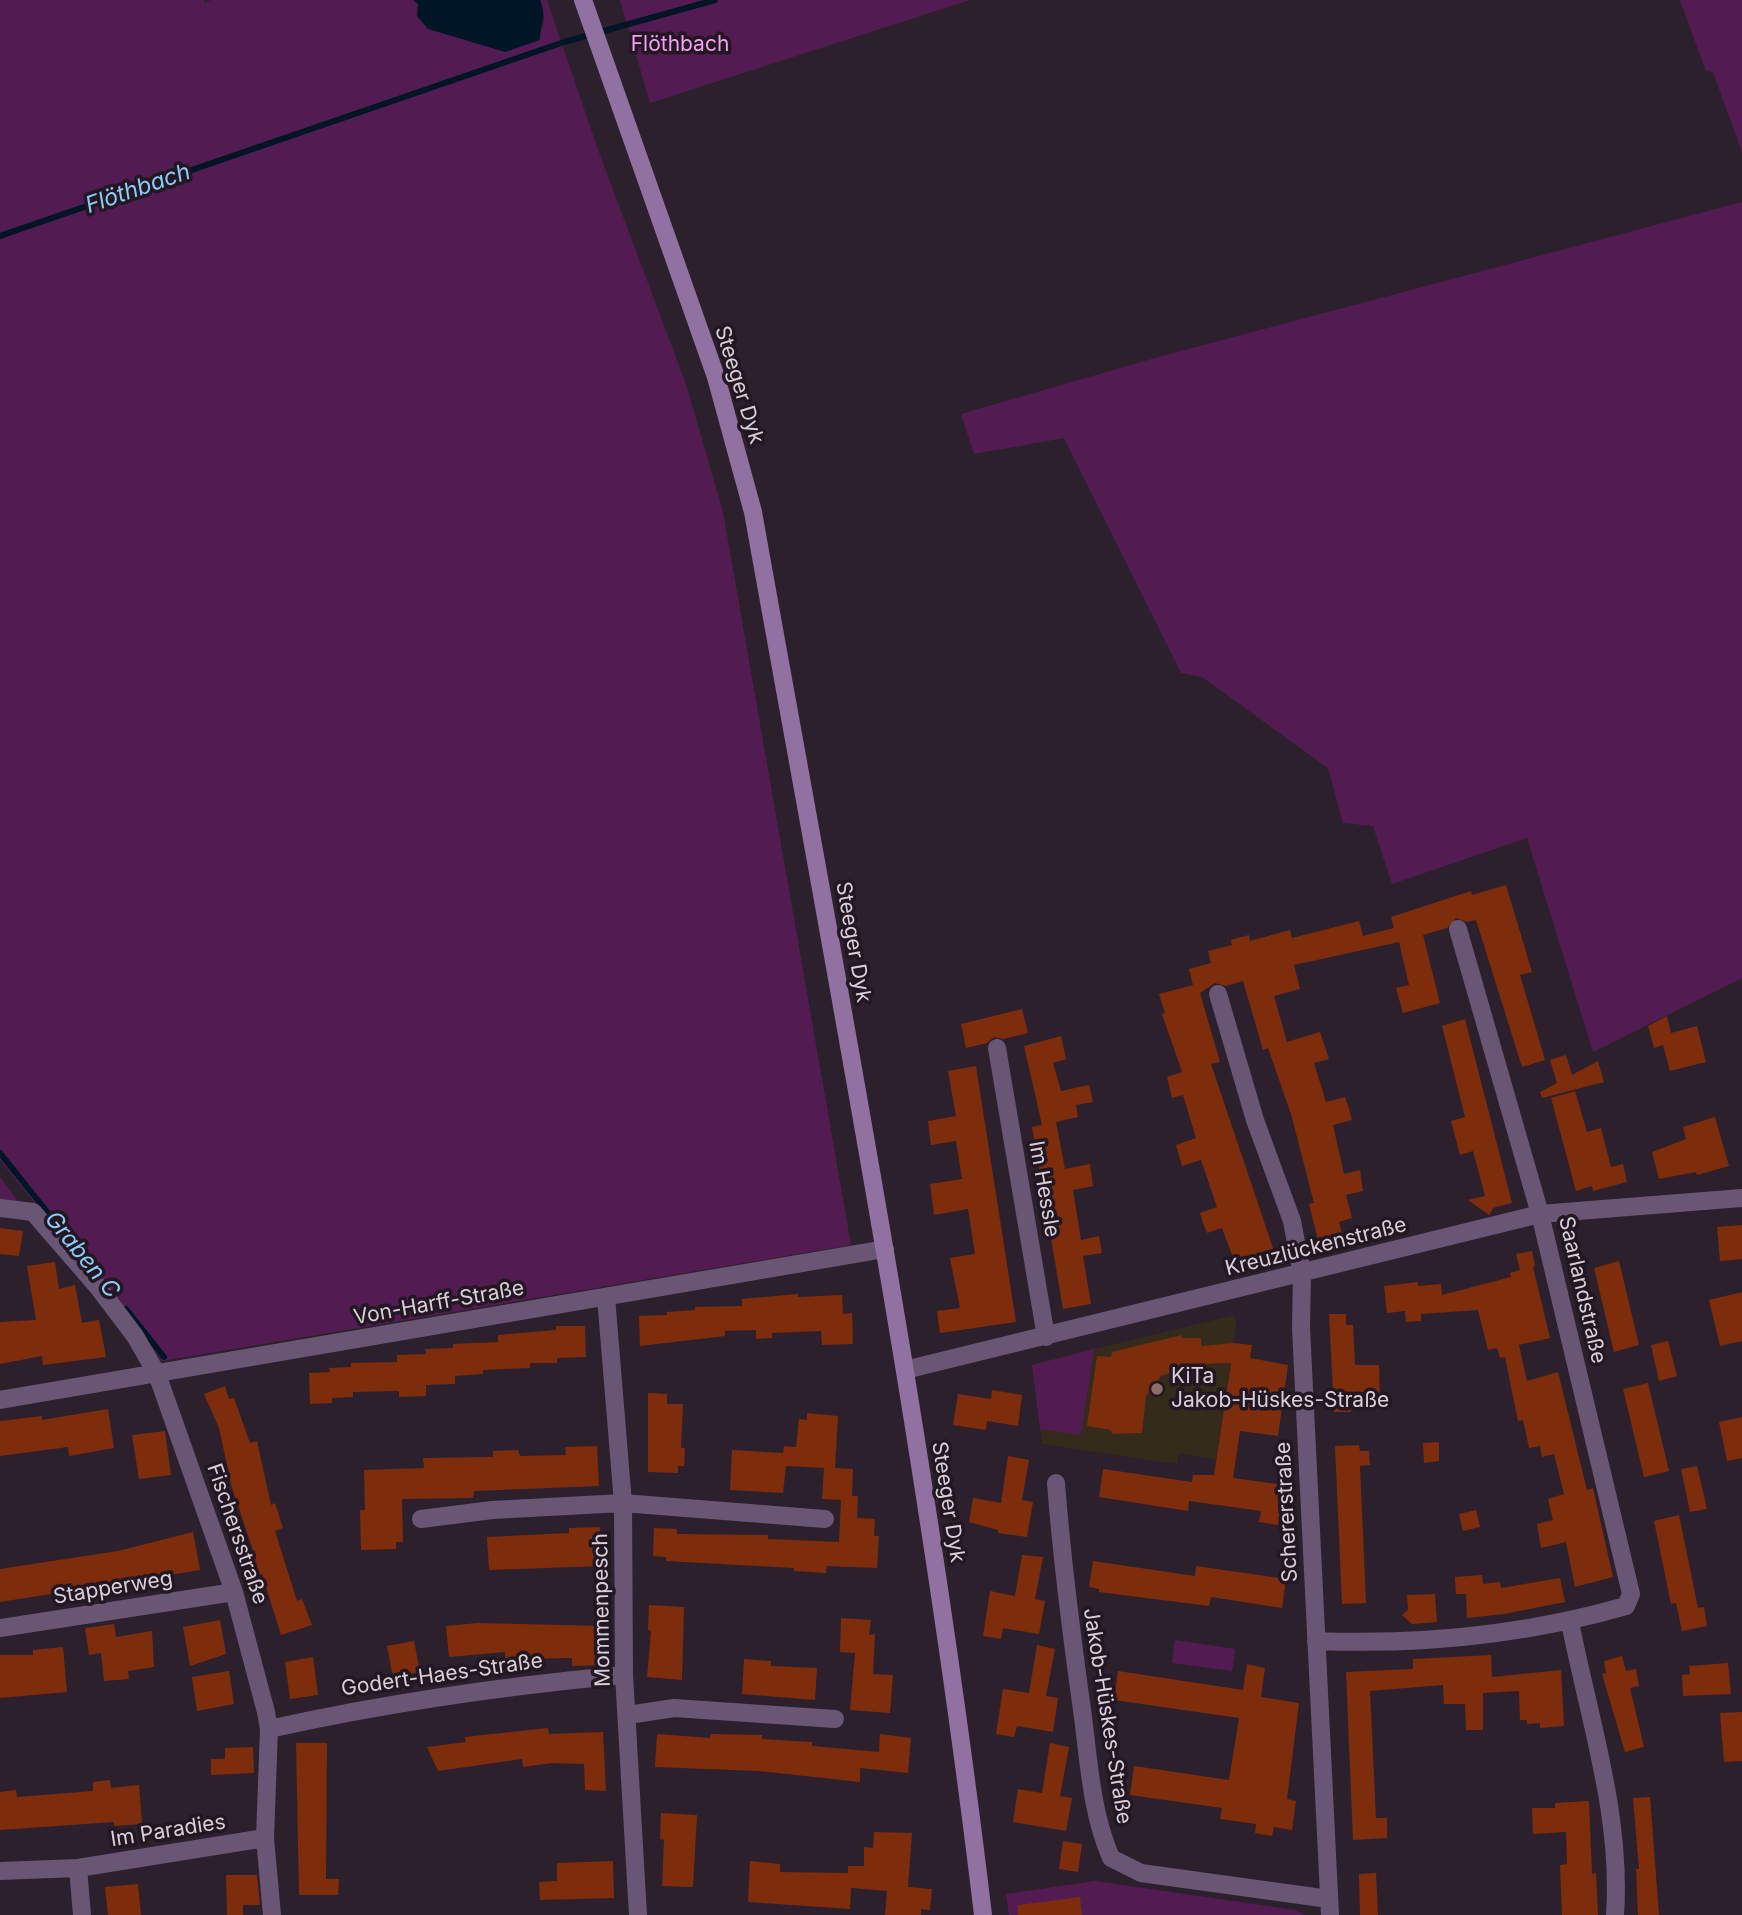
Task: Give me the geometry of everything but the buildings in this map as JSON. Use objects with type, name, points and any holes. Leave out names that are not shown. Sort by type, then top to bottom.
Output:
[{"type":"street","name":"Steeger Dyk","points":[[583,0],[716,377],[753,512],[905,1370],[957,1706],[983,1915]]},
{"type":"street","name":"Saarlandstraße","points":[[1317,1641],[1366,1643],[1447,1639],[1570,1622],[1626,1606],[1630,1594],[1541,1214],[1458,929]]},
{"type":"street","name":"Schererstraße","points":[[1218,994],[1255,1121],[1292,1221],[1302,1274],[1301,1341],[1330,1907]]},
{"type":"street","name":"Im Hessle","points":[[997,1048],[1046,1337]]},
{"type":"street","name":"Kreuzlückenstraße","points":[[905,1370],[1541,1214],[1742,1198]]},
{"type":"street","name":"Fischersstraße","points":[[0,1208],[33,1212],[98,1287],[135,1336],[157,1374],[234,1592],[269,1729],[265,1838],[272,1915]]},
{"type":"street","name":"Von-Harff-Straße","points":[[0,1400],[885,1249]]},
{"type":"street","name":"Mommenpesch","points":[[606,1297],[623,1503],[624,1675],[638,1915]]},
{"type":"street","name":"Jakob-Hüskes-Straße","points":[[1056,1483],[1063,1573],[1087,1750],[1099,1831],[1111,1858],[1142,1873],[1330,1907]]},
{"type":"street","name":"Mommenpesch","points":[[421,1519],[492,1510],[623,1503],[825,1519]]},
{"type":"street","name":"Stapperweg","points":[[0,1628],[234,1592]]},
{"type":"street","points":[[1570,1622],[1608,1798],[1617,1857],[1615,1915]]},
{"type":"street","name":"Godert-Haes-Straße","points":[[269,1729],[338,1714],[513,1685],[624,1675]]},
{"type":"street","name":"Mommenpesch","points":[[628,1715],[674,1708],[835,1719]]},
{"type":"street","name":"Im Paradies","points":[[0,1871],[78,1868],[265,1838]]},
{"type":"street","points":[[78,1868],[82,1915]]},
{"type":"shaded area","name":"KiTa Jakob-Hüskes-Straße","points":[[1235,1315],[1236,1326],[1216,1459],[1179,1454],[1177,1464],[1042,1444],[1040,1429],[1081,1434],[1094,1349]]},
{"type":"green space","points":[[0,0],[203,0],[205,3],[211,0],[413,0],[418,4],[539,36],[544,18],[540,0],[547,0],[597,147],[686,384],[723,512],[851,1245],[162,1361],[0,1160]]},
{"type":"green space","name":"Flöthbach","points":[[620,0],[970,0],[650,103]]},
{"type":"green space","points":[[1680,0],[1742,0],[1742,152],[1713,72],[1706,71]]},
{"type":"green space","points":[[1742,202],[1742,978],[1593,1052],[1527,838],[1392,884],[1373,826],[1343,823],[1328,768],[1202,677],[1181,673],[1064,438],[974,454],[961,414],[1155,358]]},
{"type":"green space","points":[[0,1177],[21,1205],[0,1202]]},
{"type":"green space","points":[[1094,1349],[1081,1435],[1040,1429],[1032,1365]]},
{"type":"green space","points":[[1175,1640],[1235,1649],[1232,1671],[1172,1663]]},
{"type":"green space","points":[[1095,1881],[1295,1910],[1305,1915],[1009,1915],[1006,1894]]},
{"type":"water","points":[[413,0],[540,0],[543,16],[540,40],[505,52],[428,29],[417,16],[418,4]]},
{"type":"waterway","name":"Flöthbach","points":[[0,236],[564,42],[715,0]]},
{"type":"waterway","name":"Graben C","points":[[0,1153],[88,1263]]},
{"type":"waterway","name":"Graben C","points":[[126,1309],[164,1357]]},
{"type":"place","name":"KiTa Jakob-Hüskes-Straße","points":[[1157,1389]]}]
